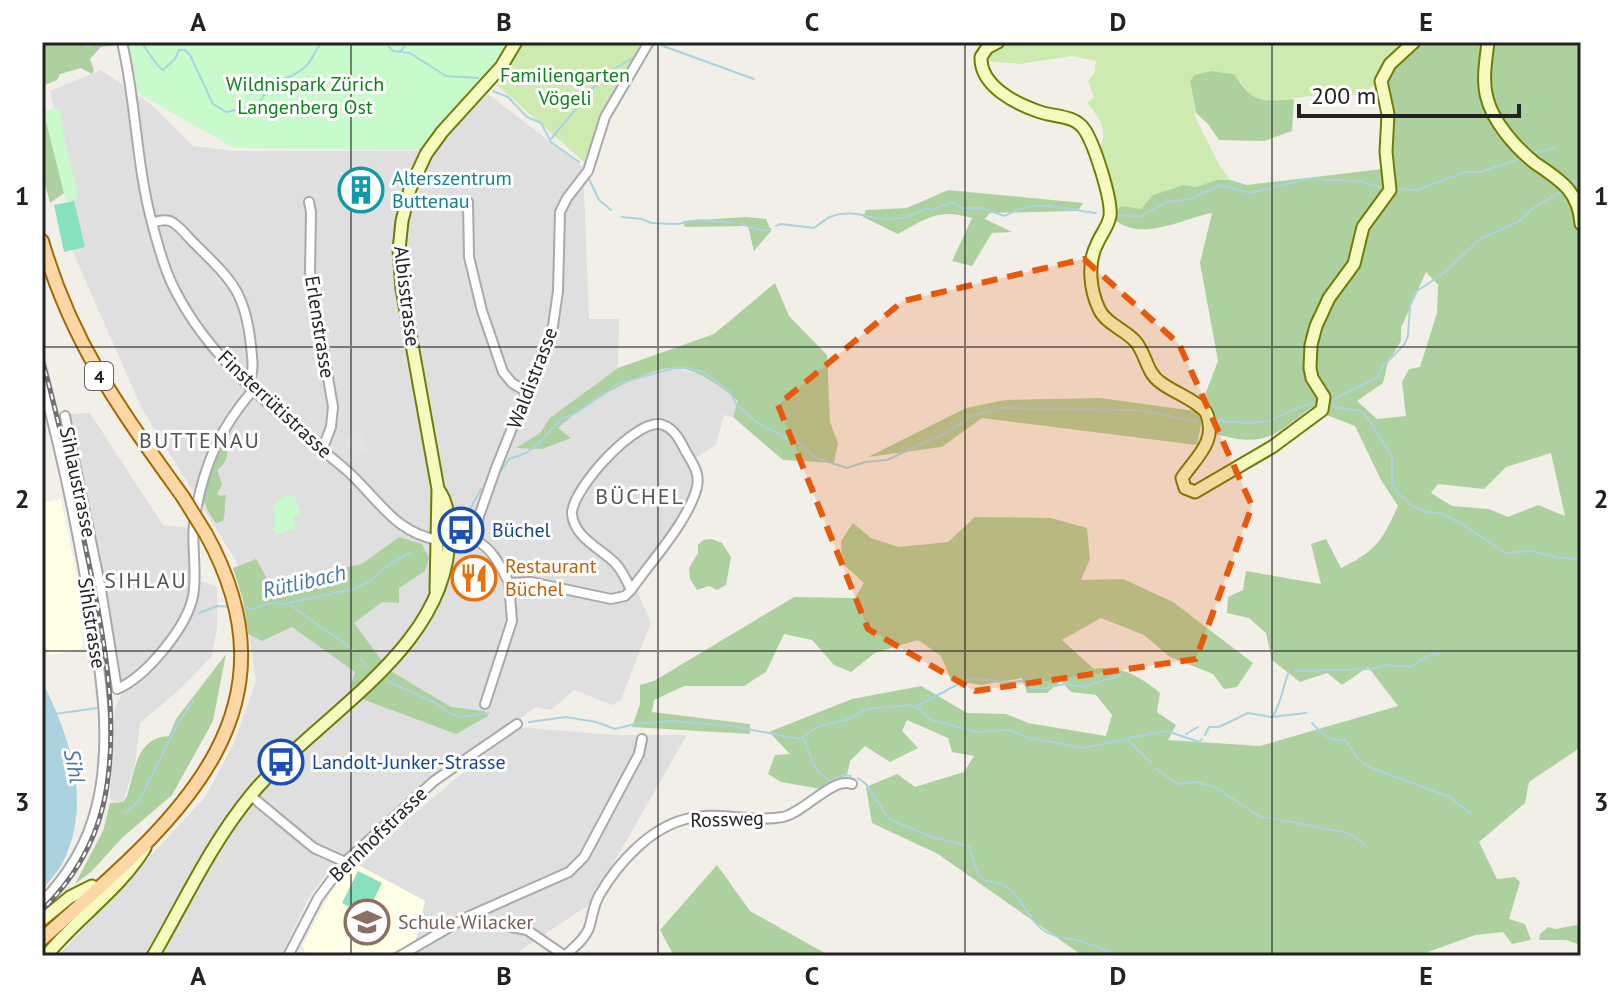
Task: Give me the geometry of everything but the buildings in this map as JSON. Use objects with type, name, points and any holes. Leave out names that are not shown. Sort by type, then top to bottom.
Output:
[{"type":"main road","name":"4","points":[[42,241],[67,311],[93,365],[118,407],[183,497],[206,534],[226,576],[238,627],[239,675],[229,722],[200,783],[147,844],[42,939]]},
{"type":"main road","name":"4","points":[[42,930],[158,830]]},
{"type":"street","name":"Finsterrütistrasse","points":[[122,42],[152,223],[175,292],[221,355],[295,429],[357,478],[393,520],[414,533],[444,540]]},
{"type":"street","name":"Albisstrasse","points":[[153,956],[207,856],[251,796],[289,753],[399,653],[423,619],[443,580],[446,506],[438,489],[402,289],[399,250],[402,221],[410,189],[426,154],[501,67],[516,42]]},
{"type":"street","name":"Waldistrasse","points":[[474,541],[479,516],[554,317],[560,212],[588,171],[605,117],[649,42]]},
{"type":"street","points":[[998,42],[987,48],[981,57],[983,70],[993,84],[1030,108],[1076,121],[1087,135],[1110,209],[1109,221],[1095,246],[1091,261],[1097,303],[1104,317],[1138,345],[1157,380],[1206,412],[1210,428],[1208,443],[1182,478],[1185,488],[1195,492],[1272,447],[1317,416],[1323,408],[1324,397],[1310,371],[1311,345],[1325,305],[1354,264],[1363,227],[1390,190],[1386,152],[1388,114],[1381,81],[1390,64],[1414,42]]},
{"type":"street","points":[[1488,42],[1486,102],[1499,124],[1529,157],[1571,190],[1579,208],[1581,224]]},
{"type":"street","name":"Erlenstrasse","points":[[309,202],[310,272],[333,407],[331,427],[322,450]]},
{"type":"street","points":[[468,202],[469,257],[482,311],[503,372],[512,383],[527,392]]},
{"type":"street","points":[[152,223],[164,220],[176,225],[219,265],[238,291],[249,327],[251,386]]},
{"type":"street","name":"Sihlstrasse","points":[[42,381],[88,591],[103,701],[104,747],[98,799],[87,834],[72,865],[42,902]]},
{"type":"street","name":"Sihlaustrasse","points":[[65,416],[100,584],[117,689],[145,668],[165,647],[188,612],[194,595],[195,517],[204,479],[223,428],[251,386]]},
{"type":"street","points":[[509,583],[531,582],[611,599],[625,596],[631,590],[681,520],[698,480],[695,467],[676,436],[668,427],[659,424],[644,427],[622,443],[589,479],[572,510],[581,534],[616,564],[631,590]]},
{"type":"street","points":[[444,540],[474,541],[498,563],[509,583],[512,621],[485,704]]},
{"type":"street","name":"Bernhofstrasse","points":[[291,955],[318,898],[345,862],[434,781],[517,724]]},
{"type":"street","points":[[400,956],[465,918],[556,880],[577,865],[639,754],[642,739]]},
{"type":"street","name":"Rossweg","points":[[565,956],[585,936],[600,893],[622,863],[668,825],[706,815],[757,819],[783,817],[795,813],[839,783],[852,784]]},
{"type":"street","points":[[251,796],[314,848],[345,862]]},
{"type":"street","points":[[46,956],[74,923],[137,862],[147,844]]},
{"type":"street","points":[[42,920],[70,897],[92,886]]},
{"type":"street","points":[[465,918],[527,930],[565,956]]},
{"type":"highlighted area","points":[[1084,259],[1179,344],[1252,506],[1196,659],[975,691],[868,629],[778,405],[903,301]]},
{"type":"shaded area","points":[[101,70],[152,105],[193,146],[234,151],[422,151],[488,94],[583,167],[589,319],[619,319],[618,368],[654,371],[677,368],[706,376],[738,402],[733,417],[724,415],[716,444],[689,463],[694,475],[682,513],[633,582],[651,622],[621,700],[612,705],[574,690],[551,710],[536,707],[453,766],[334,864],[308,899],[284,950],[300,956],[58,956],[205,797],[233,745],[256,682],[239,566],[142,409],[72,250],[70,193],[50,91]]},
{"type":"shaded area","points":[[42,342],[67,446],[100,611],[113,730],[108,798],[101,825],[70,883],[42,912],[42,905],[92,833],[101,805],[106,772],[106,707],[42,367]]},
{"type":"shaded area","points":[[90,413],[163,525],[189,528],[190,577],[217,587],[217,627],[212,656],[179,690],[140,723],[135,764],[123,802],[110,800],[114,711],[122,692],[69,414]]},
{"type":"shaded area","points":[[360,431],[368,452],[352,459],[343,439]]},
{"type":"shaded area","points":[[61,499],[84,611],[82,649],[50,655],[42,640],[42,503]]},
{"type":"shaded area","points":[[518,727],[614,735],[687,735],[590,904],[512,956],[384,956],[415,943],[425,901],[355,863]]},
{"type":"shaded area","name":"Schule Wilacker","points":[[354,863],[425,901],[415,943],[384,956],[306,956],[303,945],[334,887]]},
{"type":"green space","points":[[42,42],[114,42],[115,45],[101,47],[90,59],[94,70],[92,74],[81,68],[60,74],[57,80],[42,86]]},
{"type":"green space","name":"Wildnispark Zürich Langenberg Ost","points":[[127,42],[508,42],[422,150],[234,148],[136,92]]},
{"type":"green space","name":"Familiengarten Vögeli","points":[[525,42],[645,42],[601,115],[584,162],[497,85]]},
{"type":"green space","points":[[1010,42],[1408,42],[1383,67],[1375,84],[1365,95],[1319,95],[1262,102],[1252,97],[1234,74],[1211,71],[1190,81],[1196,119],[1230,180],[1216,180],[1196,187],[1183,185],[1153,195],[1141,210],[1121,206],[1116,212],[1098,150],[1103,137],[1102,125],[1087,103],[1094,97],[1088,81],[1095,72],[1096,61],[1072,56],[1020,64],[985,61],[987,53]]},
{"type":"green space","points":[[1419,42],[1581,42],[1581,747],[1529,782],[1525,803],[1479,842],[1497,879],[1515,877],[1520,882],[1509,919],[1525,924],[1531,940],[1512,944],[1503,932],[1475,935],[1417,956],[1358,956],[1348,953],[1348,956],[1083,956],[938,854],[872,823],[866,787],[897,774],[915,787],[964,772],[974,756],[952,752],[948,738],[907,720],[902,731],[918,748],[890,762],[865,746],[850,761],[847,775],[821,789],[781,782],[768,774],[775,755],[790,754],[769,732],[852,699],[921,686],[967,713],[1006,714],[1028,723],[1106,736],[1112,715],[1096,695],[1071,692],[1061,681],[1047,693],[1027,693],[1022,678],[981,685],[951,680],[941,656],[918,640],[875,653],[851,672],[834,665],[812,640],[784,634],[766,672],[744,686],[684,686],[654,700],[652,712],[750,724],[750,734],[632,727],[640,704],[640,685],[654,681],[794,597],[855,598],[864,583],[842,563],[841,541],[853,523],[871,538],[899,547],[948,542],[975,517],[1051,518],[1087,528],[1090,559],[1081,580],[1123,579],[1173,602],[1253,663],[1237,687],[1224,689],[1213,674],[1170,657],[1144,635],[1101,618],[1062,640],[1094,669],[1112,668],[1130,673],[1160,693],[1157,712],[1176,725],[1168,740],[1260,746],[1398,706],[1368,667],[1342,685],[1327,673],[1300,682],[1272,660],[1266,633],[1249,618],[1227,613],[1228,597],[1243,590],[1246,571],[1321,584],[1311,544],[1326,539],[1341,568],[1377,544],[1398,506],[1381,480],[1355,426],[1324,414],[1328,398],[1312,368],[1319,328],[1362,237],[1392,195],[1386,81],[1393,66]],"holes":[[[1426,272],[1438,285],[1437,313],[1420,367],[1409,369],[1402,382],[1406,416],[1377,419],[1357,401],[1383,383],[1388,362],[1401,341],[1401,328]],[[1551,453],[1565,516],[1538,505],[1508,517],[1489,509],[1452,506],[1431,493],[1438,484],[1484,489],[1506,467]]]},
{"type":"green space","points":[[1211,71],[1234,74],[1258,99],[1294,99],[1292,131],[1264,141],[1219,140],[1196,113],[1190,81],[1195,75]]},
{"type":"green space","points":[[42,92],[64,193],[50,203],[42,173]]},
{"type":"green space","points":[[60,108],[79,200],[66,201],[43,110]]},
{"type":"green space","points":[[1383,169],[1386,182],[1384,193],[1308,336],[1320,396],[1317,411],[1311,408],[1268,437],[1246,440],[1216,434],[1213,408],[1203,400],[1218,361],[1200,263],[1212,213],[1147,229],[1122,225],[1112,217],[1121,206],[1141,209],[1153,195],[1183,185],[1196,187],[1216,180],[1230,180],[1247,185]]},
{"type":"green space","points":[[948,190],[1083,203],[1078,211],[990,213],[985,219],[1012,232],[992,233],[972,266],[952,261],[972,218],[941,214],[898,234],[863,217],[866,210],[907,208]]},
{"type":"green space","points":[[74,201],[85,247],[64,252],[54,205]]},
{"type":"green space","points":[[746,217],[766,219],[771,231],[754,251],[748,226],[685,227],[683,221]]},
{"type":"green space","points":[[775,283],[789,316],[827,355],[830,422],[838,443],[834,463],[783,460],[733,417],[738,401],[703,376],[679,368],[650,373],[633,380],[582,409],[558,428],[571,438],[542,449],[516,448],[540,433],[550,418],[618,368],[714,334]]},
{"type":"green space","points":[[1100,398],[1195,411],[1202,419],[1197,445],[982,418],[942,447],[868,457],[966,408],[1005,400]]},
{"type":"green space","points":[[221,444],[227,447],[227,454],[217,470],[222,484],[217,494],[226,495],[223,521],[216,523],[202,492],[205,475]]},
{"type":"green space","points":[[287,495],[297,497],[295,500],[301,514],[293,517],[297,528],[276,535],[273,508],[278,500]]},
{"type":"green space","points":[[399,537],[422,544],[429,558],[425,571],[399,588],[399,603],[382,602],[354,623],[389,670],[451,707],[484,711],[488,716],[456,734],[362,699],[350,687],[355,672],[292,627],[262,641],[248,634],[243,600],[233,568],[256,559],[270,584],[362,564]]},
{"type":"green space","points":[[703,540],[722,543],[731,557],[726,585],[717,590],[709,586],[697,590],[690,579],[689,568],[698,553],[698,545]]},
{"type":"green space","points":[[226,654],[213,721],[172,795],[75,884],[103,831],[110,803],[123,802],[127,796],[135,766],[144,749],[150,742],[169,736],[176,719]]},
{"type":"green space","points":[[717,865],[750,911],[830,956],[674,956],[660,930]]},
{"type":"green space","points":[[358,871],[382,883],[366,915],[342,903]]},
{"type":"green space","points":[[1581,924],[1581,945],[1566,940],[1539,940],[1540,934],[1548,927],[1556,929]]},
{"type":"water","points":[[42,681],[69,747],[77,792],[72,838],[62,864],[42,890]]},
{"type":"waterway","points":[[81,42],[88,47],[94,42]]},
{"type":"waterway","points":[[140,42],[163,70],[175,59],[179,50],[185,50],[213,104],[226,112],[254,106],[272,81],[300,71],[323,42]]},
{"type":"waterway","points":[[385,42],[393,51],[410,53],[446,76],[478,78]]},
{"type":"waterway","points":[[401,51],[407,42]]},
{"type":"waterway","points":[[659,42],[754,79]]},
{"type":"waterway","points":[[550,140],[605,74],[633,58],[640,50]]},
{"type":"waterway","points":[[493,91],[508,97],[527,117],[541,123],[551,142],[579,162]]},
{"type":"waterway","points":[[1533,153],[1555,148]]},
{"type":"waterway","points":[[1396,189],[1417,190],[1465,172],[1481,172],[1523,158]]},
{"type":"waterway","points":[[588,177],[599,200],[611,210]]},
{"type":"waterway","points":[[1116,215],[1140,217],[1166,202],[1191,199],[1220,185],[1250,193],[1307,179],[1360,181],[1383,188]]},
{"type":"waterway","points":[[1570,183],[1581,179]]},
{"type":"waterway","points":[[1560,192],[1532,209],[1518,222],[1480,239],[1445,272],[1417,291],[1410,305],[1408,336],[1404,345],[1383,366],[1378,377],[1338,397],[1333,407],[1365,414],[1392,456],[1392,484],[1412,506],[1440,513],[1462,524],[1505,553],[1531,551],[1559,558],[1581,559]]},
{"type":"waterway","points":[[776,226],[814,228],[828,218],[842,214],[898,219],[951,202],[963,208],[980,208],[1005,216],[1038,206],[1096,213]]},
{"type":"waterway","points":[[622,217],[651,223],[677,224],[698,220],[734,223]]},
{"type":"waterway","points":[[740,224],[765,231],[771,229]]},
{"type":"waterway","points":[[500,473],[509,459],[526,453],[561,419],[574,414],[620,383],[674,368],[691,368],[705,373],[730,392],[737,405],[759,424],[800,444],[816,458],[847,468],[887,460],[950,431],[971,416],[1001,408],[1136,410],[1197,421]]},
{"type":"waterway","points":[[1218,421],[1265,422],[1314,403]]},
{"type":"waterway","points":[[456,519],[470,509],[481,489]]},
{"type":"waterway","name":"Rütlibach","points":[[241,607],[254,609],[268,603],[284,604],[353,589],[369,582],[390,564],[410,553]]},
{"type":"waterway","points":[[290,605],[354,650]]},
{"type":"waterway","name":"Rütlibach","points":[[199,613],[217,606],[231,607]]},
{"type":"waterway","points":[[1295,671],[1373,669],[1387,665],[1411,667],[1428,655],[1440,654]]},
{"type":"waterway","points":[[360,657],[366,666]]},
{"type":"waterway","points":[[1272,717],[1289,672]]},
{"type":"waterway","points":[[915,707],[968,679],[1002,683],[1022,681],[1033,688],[1045,688],[1065,684],[1083,687],[1121,675]]},
{"type":"waterway","points":[[389,682],[460,717],[489,713]]},
{"type":"waterway","points":[[125,812],[138,803],[192,702]]},
{"type":"waterway","points":[[529,722],[566,717],[615,729],[672,721],[731,726],[800,739],[817,727],[846,720],[867,709],[910,705],[920,709],[929,719],[975,732],[1009,730],[1025,737],[1083,748],[1127,739],[1151,763]]},
{"type":"waterway","name":"Rütlibach","points":[[55,714],[97,708]]},
{"type":"waterway","points":[[1205,735],[1209,727],[1219,727],[1248,713],[1271,717],[1306,713]]},
{"type":"waterway","points":[[1312,723],[1330,739],[1345,739],[1358,759],[1369,767],[1450,797],[1471,814]]},
{"type":"waterway","points":[[1186,734],[1198,727]]},
{"type":"waterway","points":[[1128,738],[1167,731],[1199,742],[1202,739]]},
{"type":"waterway","points":[[804,739],[813,763],[825,778],[831,781],[843,775],[851,776]]},
{"type":"waterway","points":[[1155,768],[1177,784],[1196,782],[1215,787],[1259,816],[1348,833],[1364,844]]},
{"type":"waterway","points":[[858,778],[866,784],[889,819],[932,837],[969,846],[978,874],[986,881],[1007,887],[1046,932],[1118,956]]},
{"type":"railway","points":[[42,359],[97,602],[107,671],[111,740],[103,806],[93,835],[72,875],[42,910]]},
{"type":"place","name":"Alterszentrum Buttenau","points":[[361,190]]},
{"type":"place","name":"Büchel","points":[[461,530]]},
{"type":"place","name":"Restaurant Büchel","points":[[474,578]]},
{"type":"place","name":"Landolt-Junker-Strasse","points":[[281,762]]},
{"type":"place","name":"Schule Wilacker","points":[[367,922]]},
{"type":"district","name":"BUTTENAU","points":[[200,440]]},
{"type":"district","name":"BÜCHEL","points":[[640,496]]},
{"type":"district","name":"SIHLAU","points":[[146,580]]},
{"type":"water label","name":"Sihl","points":[[75,766]]}]
